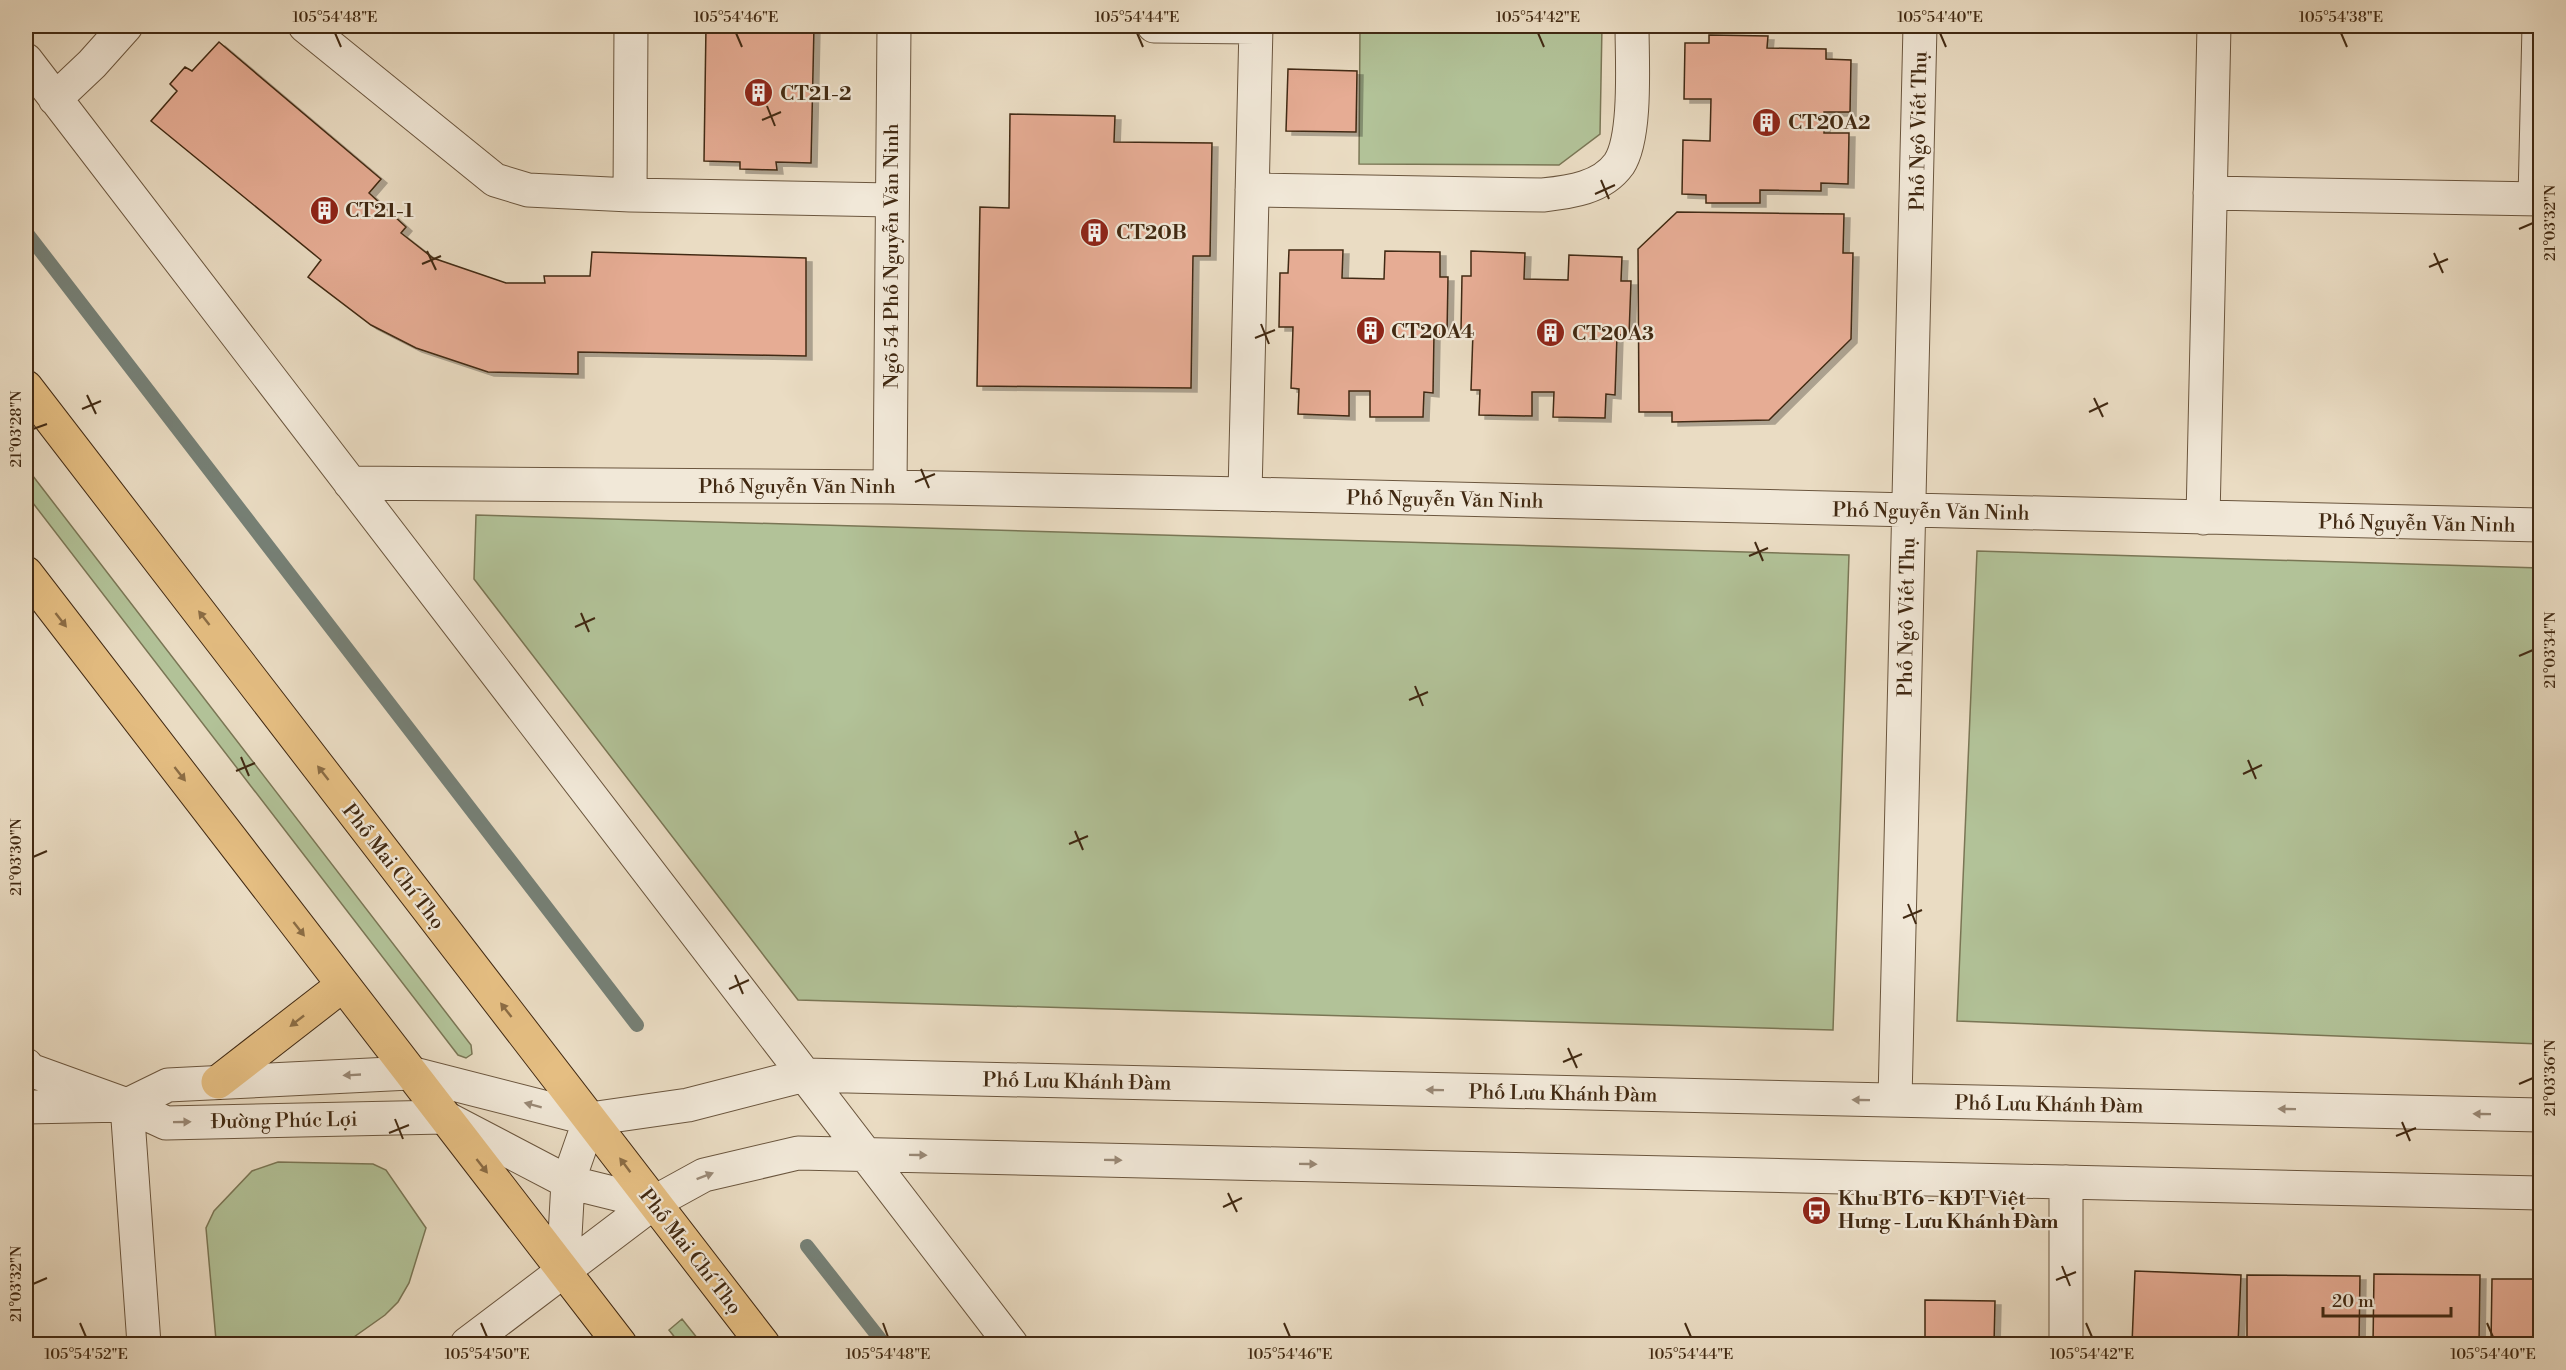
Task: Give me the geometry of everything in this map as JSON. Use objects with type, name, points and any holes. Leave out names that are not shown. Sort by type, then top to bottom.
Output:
[{"type":"main road","name":"Phố Mai Chí Thọ","points":[[26,387],[763,1344]]},
{"type":"main road","points":[[26,573],[620,1344]]},
{"type":"main road","points":[[218,1082],[343,985]]},
{"type":"street","points":[[55,99],[92,64],[126,26]]},
{"type":"street","points":[[630,195],[631,26]]},
{"type":"street","name":"Ngõ 54 Phố Nguyễn Văn Ninh","points":[[890,487],[894,26]]},
{"type":"street","points":[[1154,26],[1256,26],[1245,494]]},
{"type":"street","points":[[1252,190],[1543,195],[1585,188],[1609,174],[1618,164],[1626,146],[1631,111],[1632,26]]},
{"type":"street","name":"Phố Ngô Viết Thụ","points":[[1894,1100],[1920,26]]},
{"type":"street","points":[[2203,518],[2214,26]]},
{"type":"street","points":[[2210,193],[2538,199],[2539,26]]},
{"type":"street","points":[[309,27],[495,180],[528,190],[630,195],[891,200]]},
{"type":"street","points":[[26,60],[1011,1344]]},
{"type":"street","name":"Phố Nguyễn Văn Ninh","points":[[350,483],[890,487],[2541,525]]},
{"type":"street","points":[[26,1065],[30,1070],[127,1105],[144,1344]]},
{"type":"street","name":"Đường Phúc Lợi","points":[[26,1107],[127,1105],[168,1085],[410,1073],[590,1119]]},
{"type":"street","name":"Phố Lưu Khánh Đàm","points":[[590,1119],[688,1105],[805,1075],[2541,1115]]},
{"type":"street","name":"Đường Phúc Lợi","points":[[127,1105],[166,1123],[444,1117]]},
{"type":"street","points":[[444,1117],[568,1182],[653,1203]]},
{"type":"street","points":[[563,1272],[568,1182],[590,1119]]},
{"type":"street","points":[[467,1344],[653,1203],[704,1175],[798,1153],[2541,1193]]},
{"type":"street","points":[[2066,1182],[2066,1344]]},
{"type":"green space","points":[[1360,26],[1602,26],[1600,134],[1559,165],[1359,164]]},
{"type":"green space","points":[[26,467],[471,1045],[472,1054],[466,1058],[458,1055],[26,494]]},
{"type":"green space","points":[[476,515],[1849,555],[1833,1030],[798,1000],[474,579]]},
{"type":"green space","points":[[1977,551],[2540,568],[2540,1044],[1957,1021]]},
{"type":"green space","points":[[278,1162],[373,1164],[386,1170],[426,1228],[409,1283],[398,1302],[385,1315],[344,1344],[220,1344],[216,1340],[206,1228],[214,1211],[252,1171]]},
{"type":"green space","points":[[682,1319],[702,1344],[680,1344],[669,1330]]},
{"type":"building","name":"CT21-2","points":[[706,26],[814,26],[811,163],[776,162],[777,170],[740,169],[740,162],[704,161]]},
{"type":"building","name":"CT20A2","points":[[1709,35],[1768,36],[1767,48],[1826,49],[1826,59],[1851,60],[1850,112],[1824,112],[1824,133],[1849,133],[1848,184],[1821,183],[1821,191],[1760,190],[1760,203],[1706,203],[1706,195],[1682,194],[1683,140],[1710,141],[1711,99],[1684,99],[1685,43],[1709,43]]},
{"type":"building","name":"CT21-1","points":[[219,42],[381,179],[369,193],[406,227],[401,233],[433,258],[506,283],[545,283],[544,276],[590,276],[592,252],[806,258],[806,356],[578,352],[578,374],[488,372],[416,348],[371,325],[308,277],[321,260],[151,121],[177,91],[170,84],[185,67],[192,71]]},
{"type":"building","points":[[1288,69],[1357,71],[1356,132],[1286,131]]},
{"type":"building","name":"CT20B","points":[[1010,114],[1115,116],[1114,142],[1212,143],[1210,256],[1193,256],[1191,388],[977,386],[980,207],[1009,208]]},
{"type":"building","points":[[1677,212],[1844,214],[1843,253],[1853,253],[1851,339],[1769,420],[1672,422],[1672,412],[1639,412],[1638,249]]},
{"type":"building","name":"CT20A4","points":[[1289,250],[1343,250],[1342,278],[1384,279],[1385,251],[1440,252],[1440,277],[1448,277],[1447,334],[1434,334],[1433,393],[1424,392],[1423,417],[1370,417],[1370,391],[1349,391],[1349,416],[1298,414],[1299,389],[1291,388],[1293,327],[1279,327],[1280,273],[1288,273]]},
{"type":"building","name":"CT20A3","points":[[1471,251],[1525,253],[1524,279],[1568,280],[1569,255],[1622,257],[1621,281],[1631,281],[1629,335],[1617,335],[1615,395],[1606,394],[1605,418],[1553,417],[1554,392],[1532,392],[1532,416],[1479,415],[1480,390],[1471,390],[1473,332],[1461,331],[1462,276],[1471,276]]},
{"type":"building","points":[[2135,1271],[2241,1275],[2238,1344],[2132,1344]]},
{"type":"building","points":[[2374,1274],[2480,1275],[2479,1344],[2373,1344]]},
{"type":"building","points":[[2247,1275],[2360,1276],[2359,1344],[2247,1344]]},
{"type":"building","points":[[2492,1279],[2540,1279],[2540,1344],[2491,1344]]},
{"type":"building","points":[[1925,1300],[1995,1301],[1994,1344],[1925,1344]]},
{"type":"waterway","points":[[26,232],[637,1025]]},
{"type":"waterway","points":[[807,1246],[884,1344]]},
{"type":"place","name":"CT21-2","points":[[759,93]]},
{"type":"place","name":"CT20A2","points":[[1767,122]]},
{"type":"place","name":"CT21-1","points":[[324,210]]},
{"type":"place","name":"CT20B","points":[[1095,232]]},
{"type":"place","name":"CT20A4","points":[[1370,331]]},
{"type":"place","name":"CT20A3","points":[[1551,333]]},
{"type":"place","name":"Khu BT6 - KĐT Việt Hưng - Lưu Khánh Đàm","points":[[1817,1210]]}]
